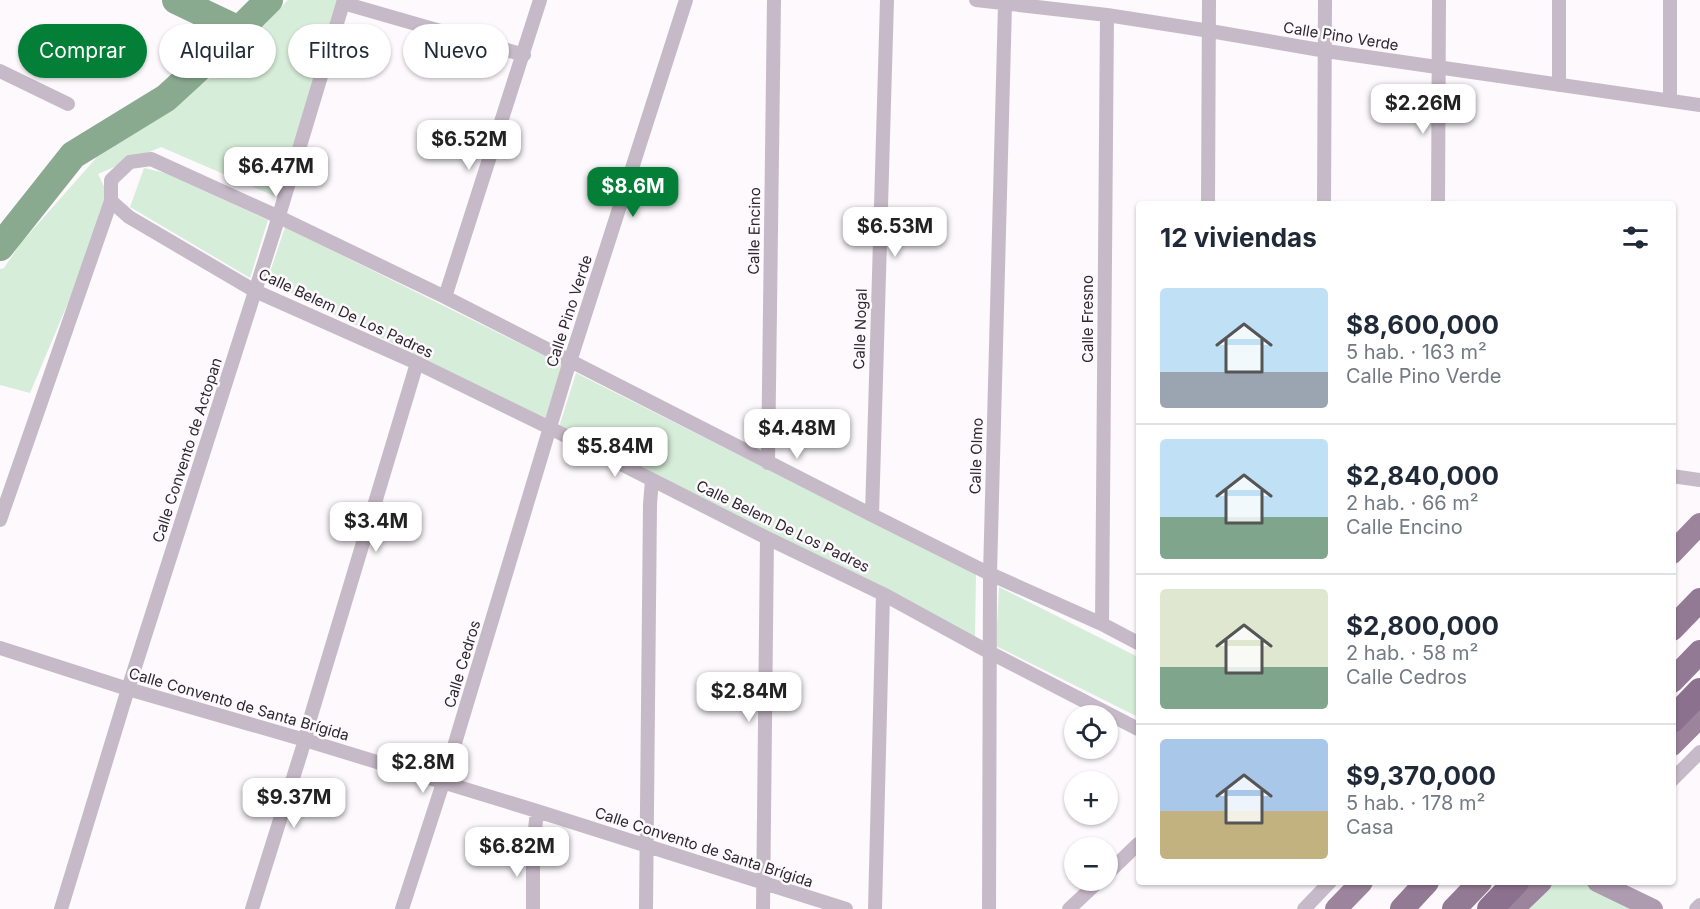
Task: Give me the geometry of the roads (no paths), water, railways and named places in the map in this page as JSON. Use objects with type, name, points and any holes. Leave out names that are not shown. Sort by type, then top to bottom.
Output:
[{"type":"highway","points":[[1676,625],[1700,600]]},
{"type":"highway","points":[[1676,677],[1700,652]]},
{"type":"highway","points":[[1676,716],[1700,691]]},
{"type":"highway","points":[[1402,909],[1424,885]]},
{"type":"highway","points":[[1454,909],[1477,885]]},
{"type":"highway","points":[[1490,909],[1513,885]]},
{"type":"main road","points":[[1676,549],[1700,524]]},
{"type":"main road","points":[[1676,741],[1700,717]]},
{"type":"main road","points":[[1336,909],[1359,885]]},
{"type":"main road","points":[[1514,909],[1538,885]]},
{"type":"main road","points":[[1603,885],[1653,909]]},
{"type":"street","points":[[445,297],[540,0]]},
{"type":"street","name":"Calle Pino Verde","points":[[550,428],[686,0]]},
{"type":"street","name":"Calle Encino","points":[[768,463],[774,0]]},
{"type":"street","name":"Calle Nogal","points":[[872,515],[887,0]]},
{"type":"street","name":"Calle Pino Verde","points":[[976,0],[1107,15],[1326,51],[1700,105]]},
{"type":"street","points":[[1208,201],[1209,0]]},
{"type":"street","points":[[1324,201],[1325,0]]},
{"type":"street","points":[[1438,201],[1439,0]]},
{"type":"street","points":[[1559,0],[1559,85]]},
{"type":"street","points":[[1670,0],[1670,100]]},
{"type":"street","points":[[343,1],[524,55]]},
{"type":"street","name":"Calle Convento de Actopan","points":[[60,909],[279,217],[343,1]]},
{"type":"street","name":"Calle Olmo","points":[[989,909],[990,574],[1005,4]]},
{"type":"street","name":"Calle Fresno","points":[[1102,624],[1107,15]]},
{"type":"street","points":[[0,71],[68,104]]},
{"type":"street","points":[[0,520],[111,201],[111,180],[129,162],[150,159],[279,217],[445,297],[990,574],[1102,624],[1136,642]]},
{"type":"street","name":"Calle Belem De Los Padres","points":[[111,201],[129,217],[255,291],[417,363],[550,428],[883,594],[1136,728]]},
{"type":"street","points":[[252,909],[305,740],[417,363]]},
{"type":"street","name":"Calle Cedros","points":[[402,909],[443,783],[550,428]]},
{"type":"street","points":[[1676,477],[1700,480]]},
{"type":"street","points":[[646,909],[652,480]]},
{"type":"street","points":[[763,909],[767,538]]},
{"type":"street","points":[[875,909],[883,594]]},
{"type":"street","name":"Calle Convento de Santa Brígida","points":[[0,648],[128,689],[537,811],[846,909]]},
{"type":"street","points":[[1676,776],[1700,752]]},
{"type":"street","points":[[533,909],[533,848],[537,811]]},
{"type":"street","points":[[1118,863],[1136,846]]},
{"type":"street","points":[[1304,909],[1327,885]]},
{"type":"street","points":[[1069,909],[1088,891]]},
{"type":"street","points":[[1696,909],[1700,905]]},
{"type":"waterway","points":[[176,0],[226,24]]},
{"type":"waterway","points":[[0,247],[73,155],[166,98],[269,0]]}]
